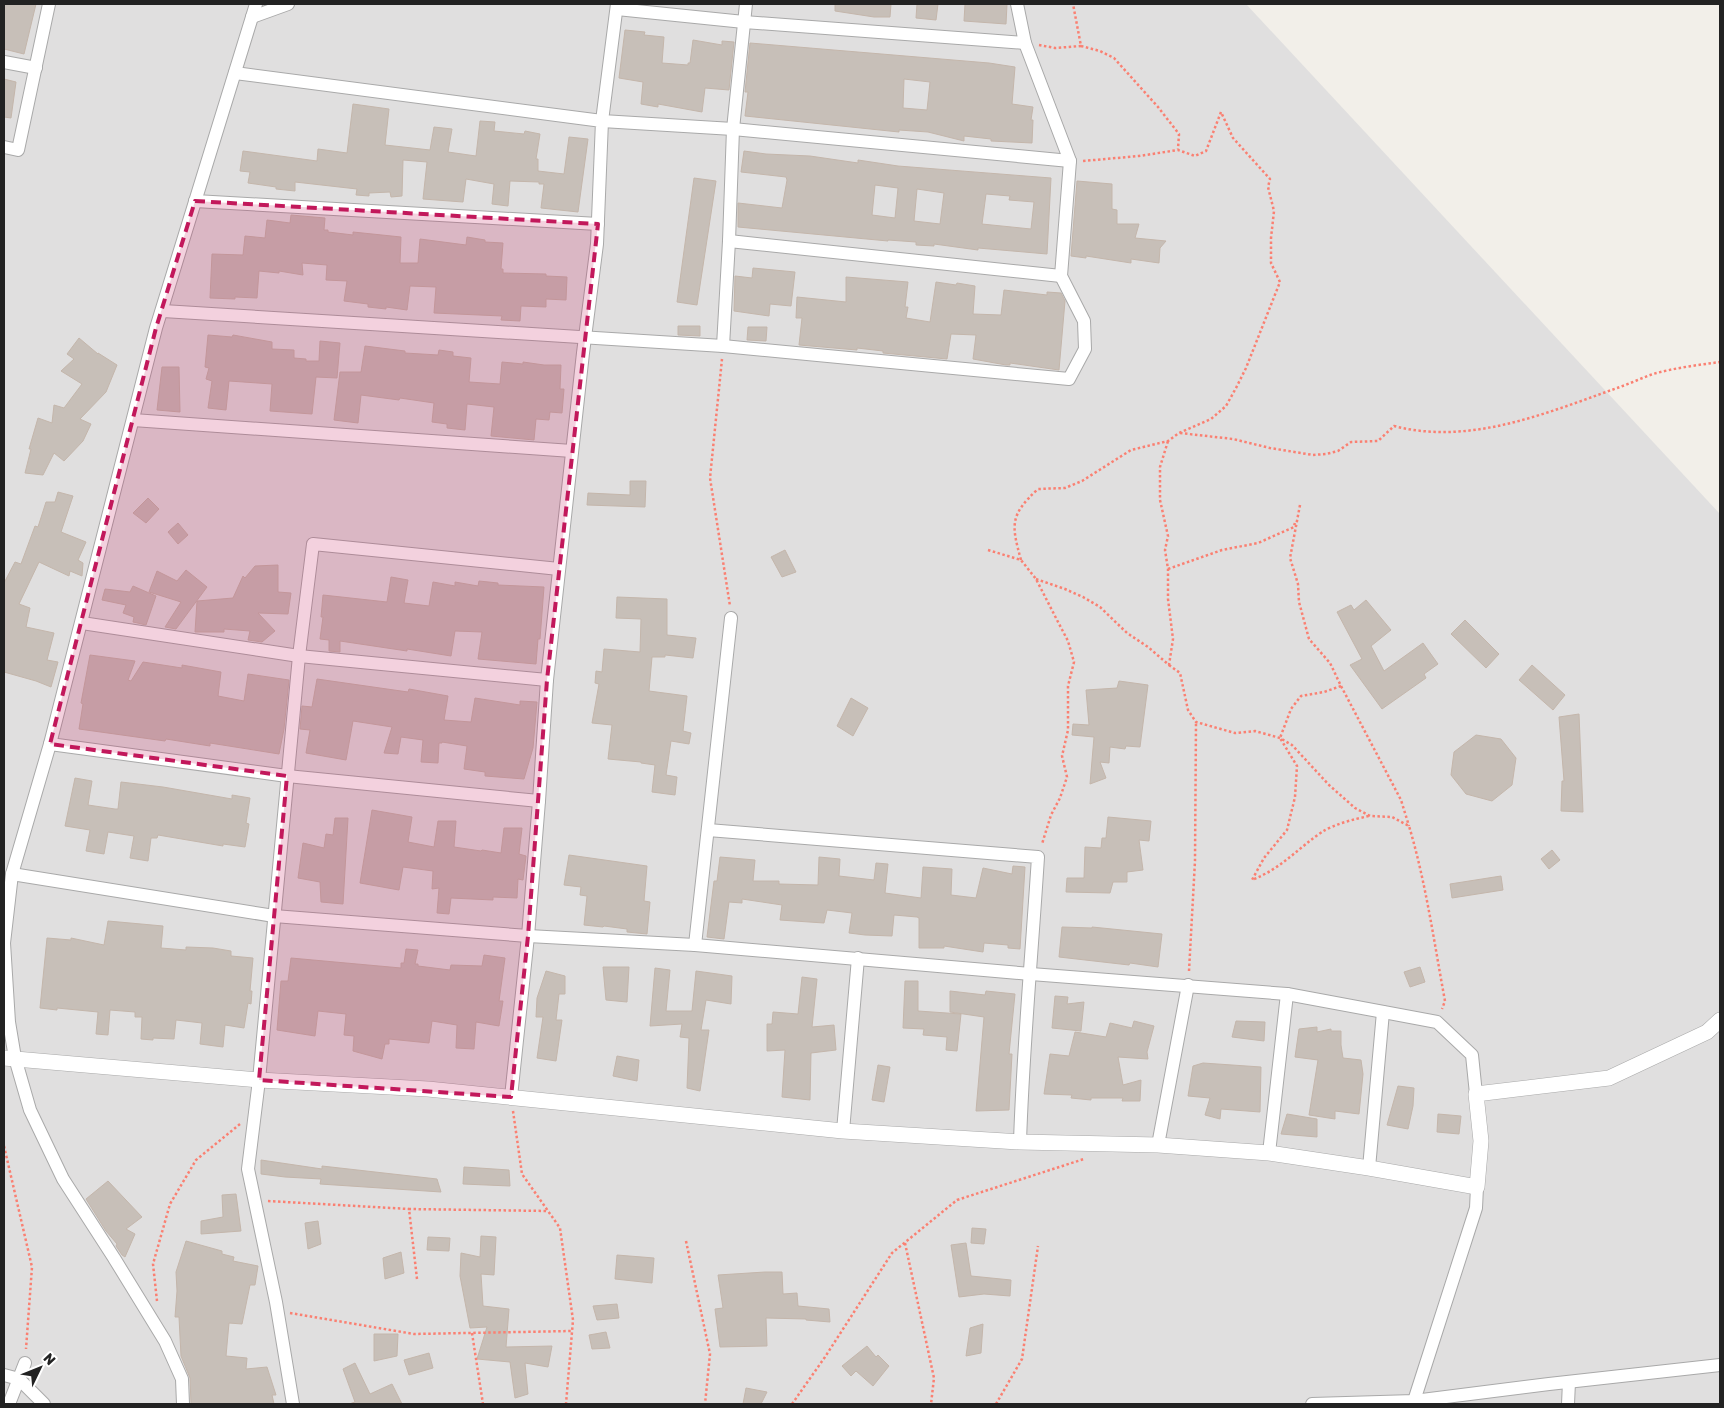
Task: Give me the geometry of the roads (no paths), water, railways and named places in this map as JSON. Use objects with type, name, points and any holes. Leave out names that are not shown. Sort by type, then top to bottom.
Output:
[{"type":"street","points":[[4,147],[18,150],[50,4]]},
{"type":"street","points":[[183,1404],[182,1379],[165,1341],[63,1180],[30,1110],[10,1058],[4,942],[12,874],[50,744],[82,623],[156,328],[256,4]]},
{"type":"street","points":[[252,17],[288,4]]},
{"type":"street","points":[[723,346],[733,129],[746,4]]},
{"type":"street","points":[[162,311],[723,346],[1069,379],[1085,349],[1084,321],[1061,276],[1070,162],[1025,42],[1017,4]]},
{"type":"street","points":[[511,1097],[540,800],[547,680],[584,338],[597,244],[602,120],[617,6],[744,22],[1025,42]]},
{"type":"street","points":[[4,62],[36,68]]},
{"type":"street","points":[[235,72],[602,120],[733,129],[1070,162]]},
{"type":"street","points":[[196,201],[598,224]]},
{"type":"street","points":[[729,241],[1061,276]]},
{"type":"street","points":[[133,420],[572,451]]},
{"type":"street","points":[[293,1404],[278,1311],[248,1169],[259,1080],[299,656],[313,544],[559,569]]},
{"type":"street","points":[[695,944],[731,618]]},
{"type":"street","points":[[82,623],[299,656],[547,680]]},
{"type":"street","points":[[50,744],[287,776],[540,800]]},
{"type":"street","points":[[708,830],[1038,857],[1031,974],[1022,1064],[1020,1142]]},
{"type":"street","points":[[12,874],[274,916],[528,936],[695,944],[1031,974],[1287,994],[1437,1022],[1472,1055],[1481,1141],[1476,1208],[1413,1403]]},
{"type":"street","points":[[843,1130],[858,958]]},
{"type":"street","points":[[1158,1145],[1188,986]]},
{"type":"street","points":[[1269,1153],[1287,994]]},
{"type":"street","points":[[1370,1168],[1383,1012]]},
{"type":"street","points":[[1476,1094],[1609,1078],[1707,1032],[1720,1020]]},
{"type":"street","points":[[10,1058],[259,1080],[428,1089],[843,1130],[1020,1142],[1158,1145],[1269,1153],[1478,1187]]},
{"type":"street","points":[[9,1404],[25,1363]]},
{"type":"street","points":[[1312,1404],[1413,1403],[1569,1382],[1720,1365]]},
{"type":"street","points":[[4,1375],[19,1379],[44,1404]]},
{"type":"street","points":[[1568,1404],[1569,1382]]}]
